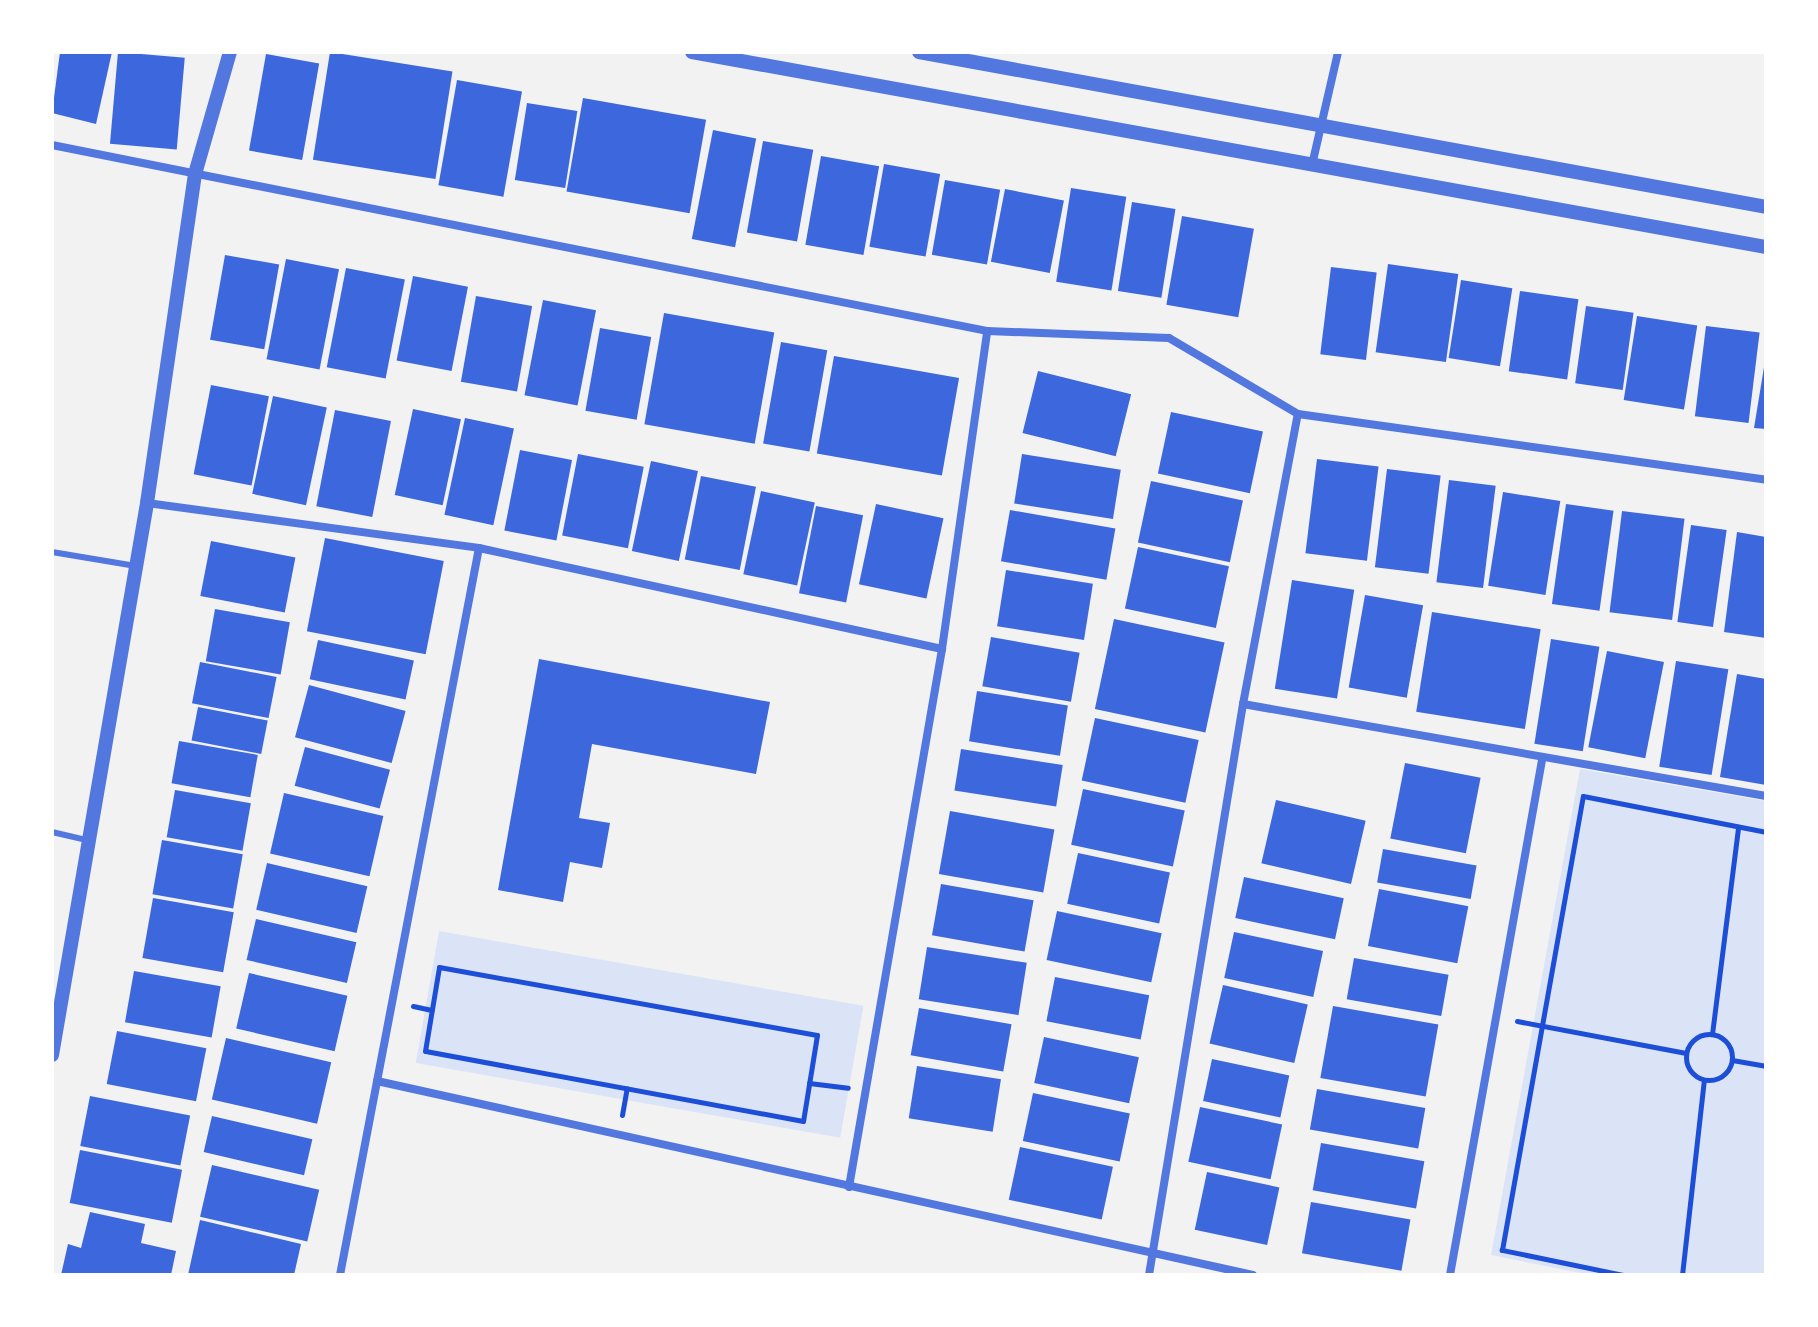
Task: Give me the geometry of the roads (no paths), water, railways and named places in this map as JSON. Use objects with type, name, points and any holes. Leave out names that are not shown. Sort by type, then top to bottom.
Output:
[{"type":"street","points":[[52,1055],[147,503],[195,174],[230,52]]},
{"type":"street","points":[[692,52],[1766,247]]},
{"type":"street","points":[[919,52],[1766,207]]},
{"type":"street","points":[[1312,165],[1338,52]]},
{"type":"street","points":[[52,145],[987,331],[1169,338],[1298,414],[1766,480]]},
{"type":"street","points":[[849,1187],[942,649],[987,331]]},
{"type":"street","points":[[1149,1275],[1243,704],[1298,414]]},
{"type":"street","points":[[147,503],[479,548],[942,649]]},
{"type":"street","points":[[340,1275],[479,548]]},
{"type":"street","points":[[1243,704],[1542,760],[1766,796]]},
{"type":"street","points":[[1450,1275],[1542,760]]},
{"type":"street","points":[[377,1081],[1253,1275]]},
{"type":"lane","points":[[52,552],[136,566]]},
{"type":"lane","points":[[52,832],[89,840]]}]
